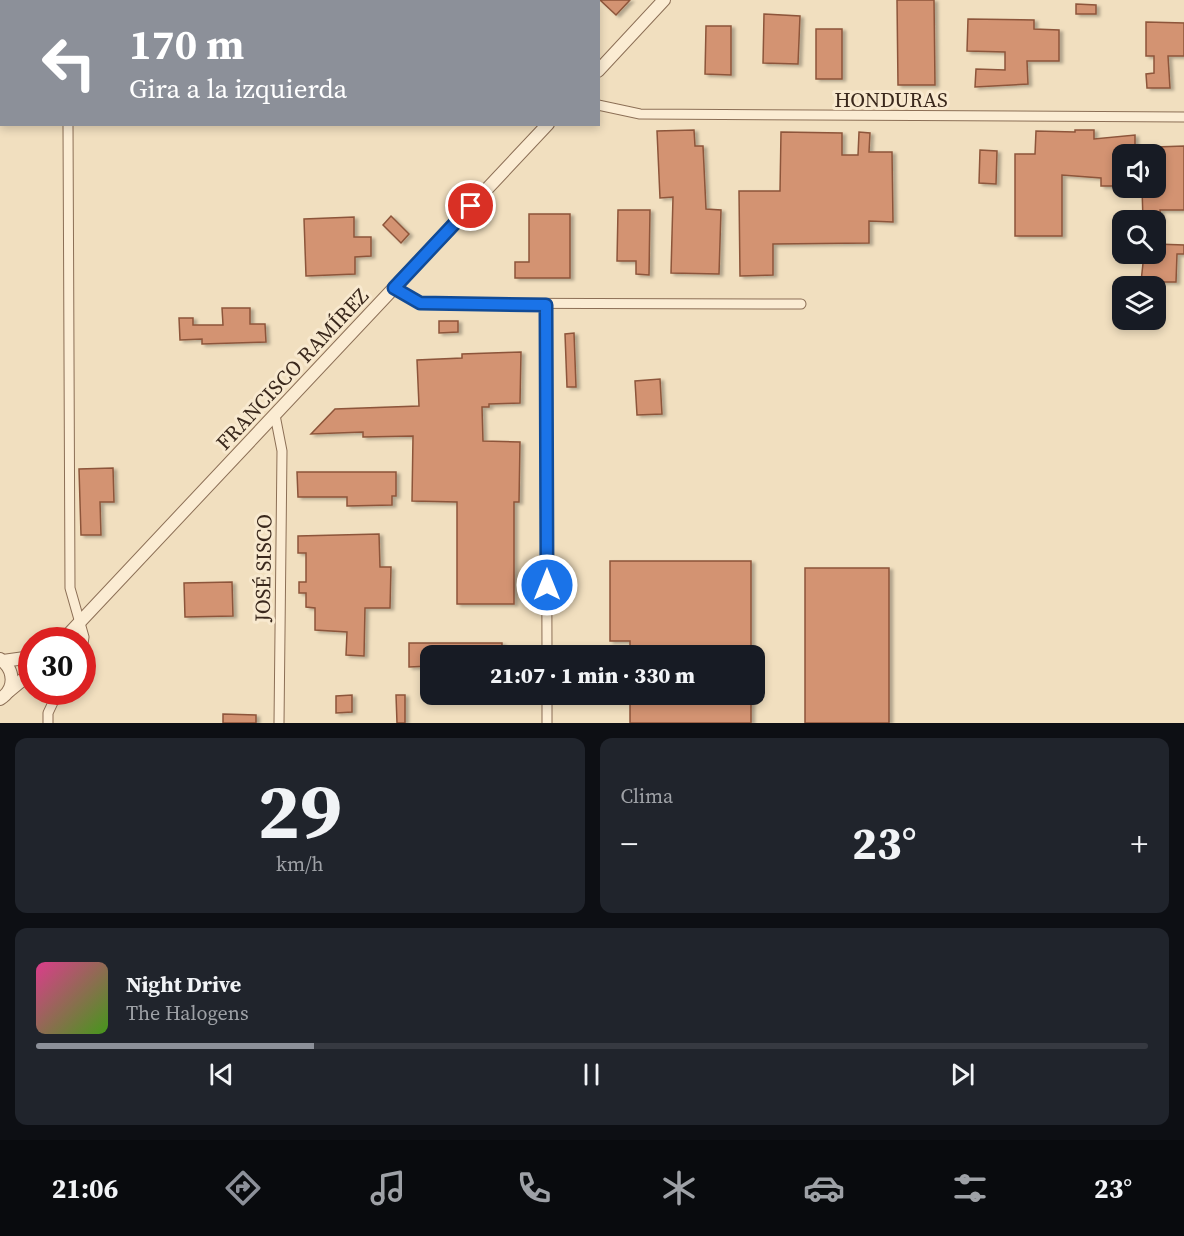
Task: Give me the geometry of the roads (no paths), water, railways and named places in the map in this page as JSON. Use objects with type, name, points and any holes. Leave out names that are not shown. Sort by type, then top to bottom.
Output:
[{"type":"street","points":[[600,69],[664,0]]},
{"type":"street","name":"HONDURAS","points":[[600,105],[640,114],[1184,117]]},
{"type":"street","points":[[68,126],[70,588],[81,627]]},
{"type":"street","name":"FRANCISCO RAMÍREZ","points":[[75,627],[546,126]]},
{"type":"street","points":[[394,288],[420,303],[801,304]]},
{"type":"street","points":[[546,305],[547,645]]},
{"type":"street","name":"JOSÉ SISCO","points":[[275,415],[282,451],[279,723]]},
{"type":"street","points":[[3,698],[12,675],[2,660],[18,658]]},
{"type":"street","points":[[3,698],[18,685]]},
{"type":"street","points":[[48,723],[48,713],[52,705]]},
{"type":"street","points":[[547,705],[547,723]]}]
